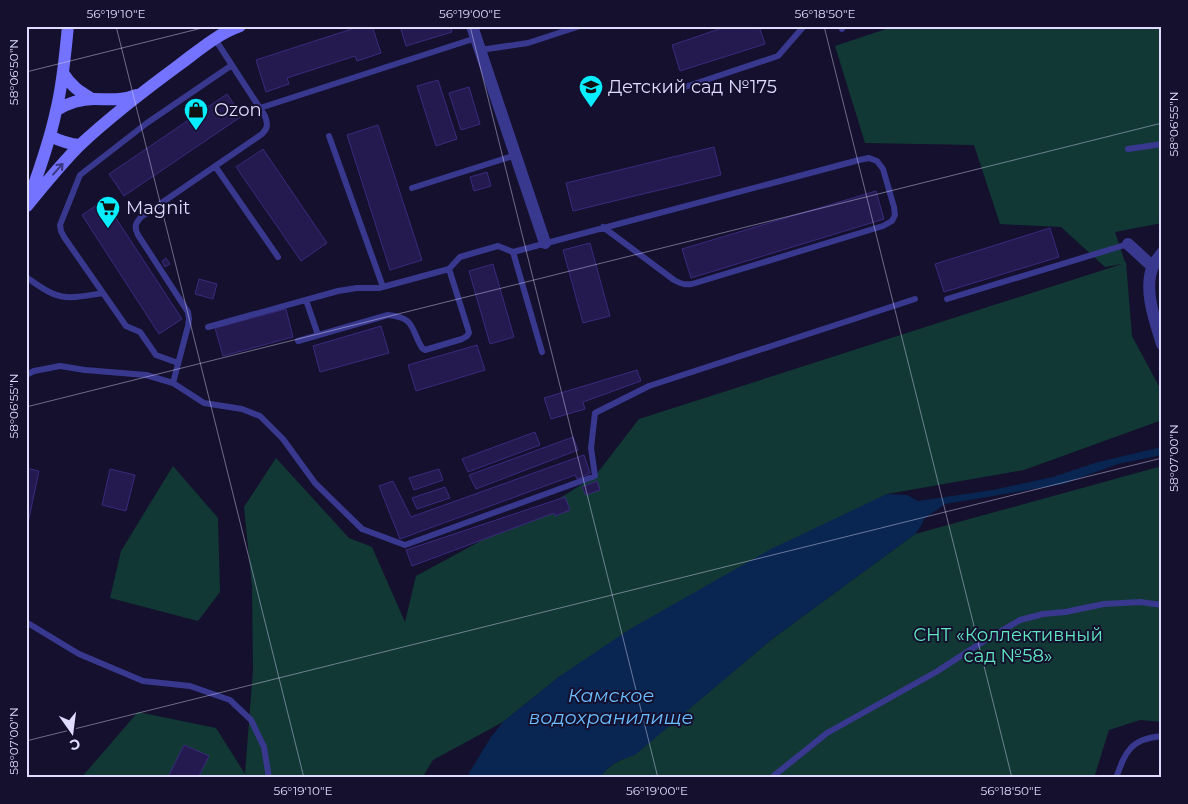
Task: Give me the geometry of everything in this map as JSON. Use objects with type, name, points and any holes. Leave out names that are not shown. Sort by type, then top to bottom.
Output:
[{"type":"main road","points":[[26,206],[40,170],[50,136],[63,73],[68,26]]},
{"type":"main road","points":[[26,206],[80,145],[142,92],[232,28]]},
{"type":"main road","points":[[63,73],[69,83],[92,99]]},
{"type":"main road","points":[[56,110],[68,104],[92,99],[119,100],[142,92]]},
{"type":"main road","points":[[50,136],[61,142],[80,145]]},
{"type":"street","points":[[476,38],[545,242]]},
{"type":"street","points":[[1128,244],[1153,267]]},
{"type":"street","points":[[1162,253],[1153,267],[1148,286],[1162,344]]},
{"type":"lane","points":[[260,108],[476,38],[528,43],[580,26]]},
{"type":"lane","points":[[685,87],[778,56],[804,26]]},
{"type":"lane","points":[[173,382],[188,326],[188,312],[138,235],[135,228],[136,222],[262,134],[267,128],[267,122],[260,108],[215,39]]},
{"type":"lane","points":[[178,364],[156,355],[140,332],[126,326],[64,237],[60,225],[80,175],[147,123],[232,65]]},
{"type":"lane","points":[[329,136],[383,287]]},
{"type":"lane","points":[[1128,149],[1162,144]]},
{"type":"lane","points":[[412,188],[516,155]]},
{"type":"lane","points":[[208,328],[338,291],[357,288],[379,288],[449,269],[460,257],[498,246],[513,252],[545,242],[869,158],[877,161],[883,169],[895,215],[892,221],[884,226],[686,285],[674,280],[603,227]]},
{"type":"lane","points":[[215,166],[278,258]]},
{"type":"lane","points":[[947,299],[1128,244]]},
{"type":"lane","points":[[513,252],[542,352]]},
{"type":"lane","points":[[298,341],[388,314],[399,316],[412,325],[422,348],[425,350],[462,339],[469,333],[449,269]]},
{"type":"lane","points":[[26,277],[44,289],[65,297],[103,293]]},
{"type":"lane","points":[[26,375],[34,371],[60,366],[146,375],[173,382],[204,403],[242,408],[260,416],[283,439],[315,483],[362,529],[405,545],[595,476],[591,448],[595,413],[650,386],[915,299]]},
{"type":"lane","points":[[306,300],[318,335]]},
{"type":"lane","points":[[771,778],[827,733],[936,672],[1020,620],[1043,614],[1104,604],[1140,602],[1162,605]]},
{"type":"lane","points":[[26,622],[79,654],[143,681],[190,686],[230,700],[251,720],[264,747],[268,778]]},
{"type":"lane","points":[[1116,778],[1125,755],[1135,743],[1147,737],[1162,736]]},
{"type":"green space","points":[[895,26],[1162,26],[1162,223],[1115,232],[1126,262],[1132,336],[1162,392],[1162,420],[1024,470],[887,494],[560,676],[503,722],[433,760],[422,778],[198,778],[208,756],[184,745],[169,775],[165,778],[81,778],[138,712],[216,728],[245,774],[253,670],[252,587],[244,507],[276,458],[349,538],[372,547],[405,622],[416,576],[560,498],[595,476],[639,419],[1122,264],[1105,267],[1061,227],[1000,224],[974,145],[865,143],[835,46]]},
{"type":"green space","points":[[173,466],[218,518],[220,592],[198,621],[110,598],[121,551]]},
{"type":"green space","name":"СНТ «Коллективный сад №58»","points":[[1162,466],[1162,722],[1140,720],[1109,730],[1094,778],[600,778],[611,766],[635,754],[772,639],[915,534]]},
{"type":"water","name":"Камское водохранилище","points":[[1162,447],[1162,455],[1118,464],[1063,484],[945,504],[924,519],[915,534],[772,639],[635,755],[611,766],[600,778],[466,778],[491,737],[503,722],[560,676],[630,629],[771,549],[887,494],[907,495],[918,501],[993,490],[1053,477],[1098,462]]},
{"type":"building","points":[[361,26],[372,26],[381,53],[357,61],[355,56],[287,78],[289,84],[266,92],[256,60]]},
{"type":"building","points":[[400,26],[450,26],[452,32],[406,46]]},
{"type":"building","points":[[728,26],[759,26],[765,44],[680,71],[672,45]]},
{"type":"building","points":[[438,80],[457,139],[436,146],[417,86]]},
{"type":"building","points":[[469,87],[480,124],[461,130],[449,93]]},
{"type":"building","points":[[227,94],[242,116],[124,196],[109,174]]},
{"type":"building","points":[[378,125],[422,260],[390,270],[347,135]]},
{"type":"building","points":[[714,147],[721,175],[573,211],[566,183]]},
{"type":"building","points":[[263,149],[327,243],[301,261],[236,167]]},
{"type":"building","points":[[487,172],[491,186],[474,191],[470,177]]},
{"type":"building","points":[[876,191],[884,219],[691,278],[682,249]]},
{"type":"building","points":[[104,200],[182,319],[159,334],[82,215]]},
{"type":"building","points":[[1050,228],[1059,257],[944,292],[935,264]]},
{"type":"building","points":[[590,243],[610,316],[583,323],[563,250]]},
{"type":"building","points":[[166,258],[170,264],[165,267],[162,261]]},
{"type":"building","points":[[493,264],[514,337],[490,344],[469,271]]},
{"type":"building","points":[[199,279],[217,284],[213,299],[195,294]]},
{"type":"building","points":[[286,309],[293,337],[223,356],[215,328]]},
{"type":"building","points":[[381,326],[389,353],[320,372],[313,346]]},
{"type":"building","points":[[477,345],[485,370],[416,391],[408,365]]},
{"type":"building","points":[[637,370],[641,381],[583,402],[585,409],[551,419],[544,398]]},
{"type":"building","points":[[535,432],[540,445],[468,472],[462,459]]},
{"type":"building","points":[[573,437],[578,450],[476,489],[469,475]]},
{"type":"building","points":[[584,455],[590,473],[577,479],[575,475],[400,539],[379,486],[393,481],[411,517]]},
{"type":"building","points":[[26,468],[39,471],[26,533]]},
{"type":"building","points":[[110,469],[135,475],[126,511],[102,505]]},
{"type":"building","points":[[439,469],[443,480],[414,490],[409,478]]},
{"type":"building","points":[[597,481],[600,490],[586,495],[582,487]]},
{"type":"building","points":[[445,487],[450,498],[417,509],[412,498]]},
{"type":"building","points":[[565,497],[570,510],[555,516],[554,513],[412,566],[406,550]]},
{"type":"building","points":[[184,745],[209,756],[198,778],[175,778],[169,775]]},
{"type":"place","name":"Детский сад №175","points":[[591,108]]},
{"type":"place","name":"Ozon","points":[[196,131]]},
{"type":"place","name":"Magnit","points":[[108,229]]}]
